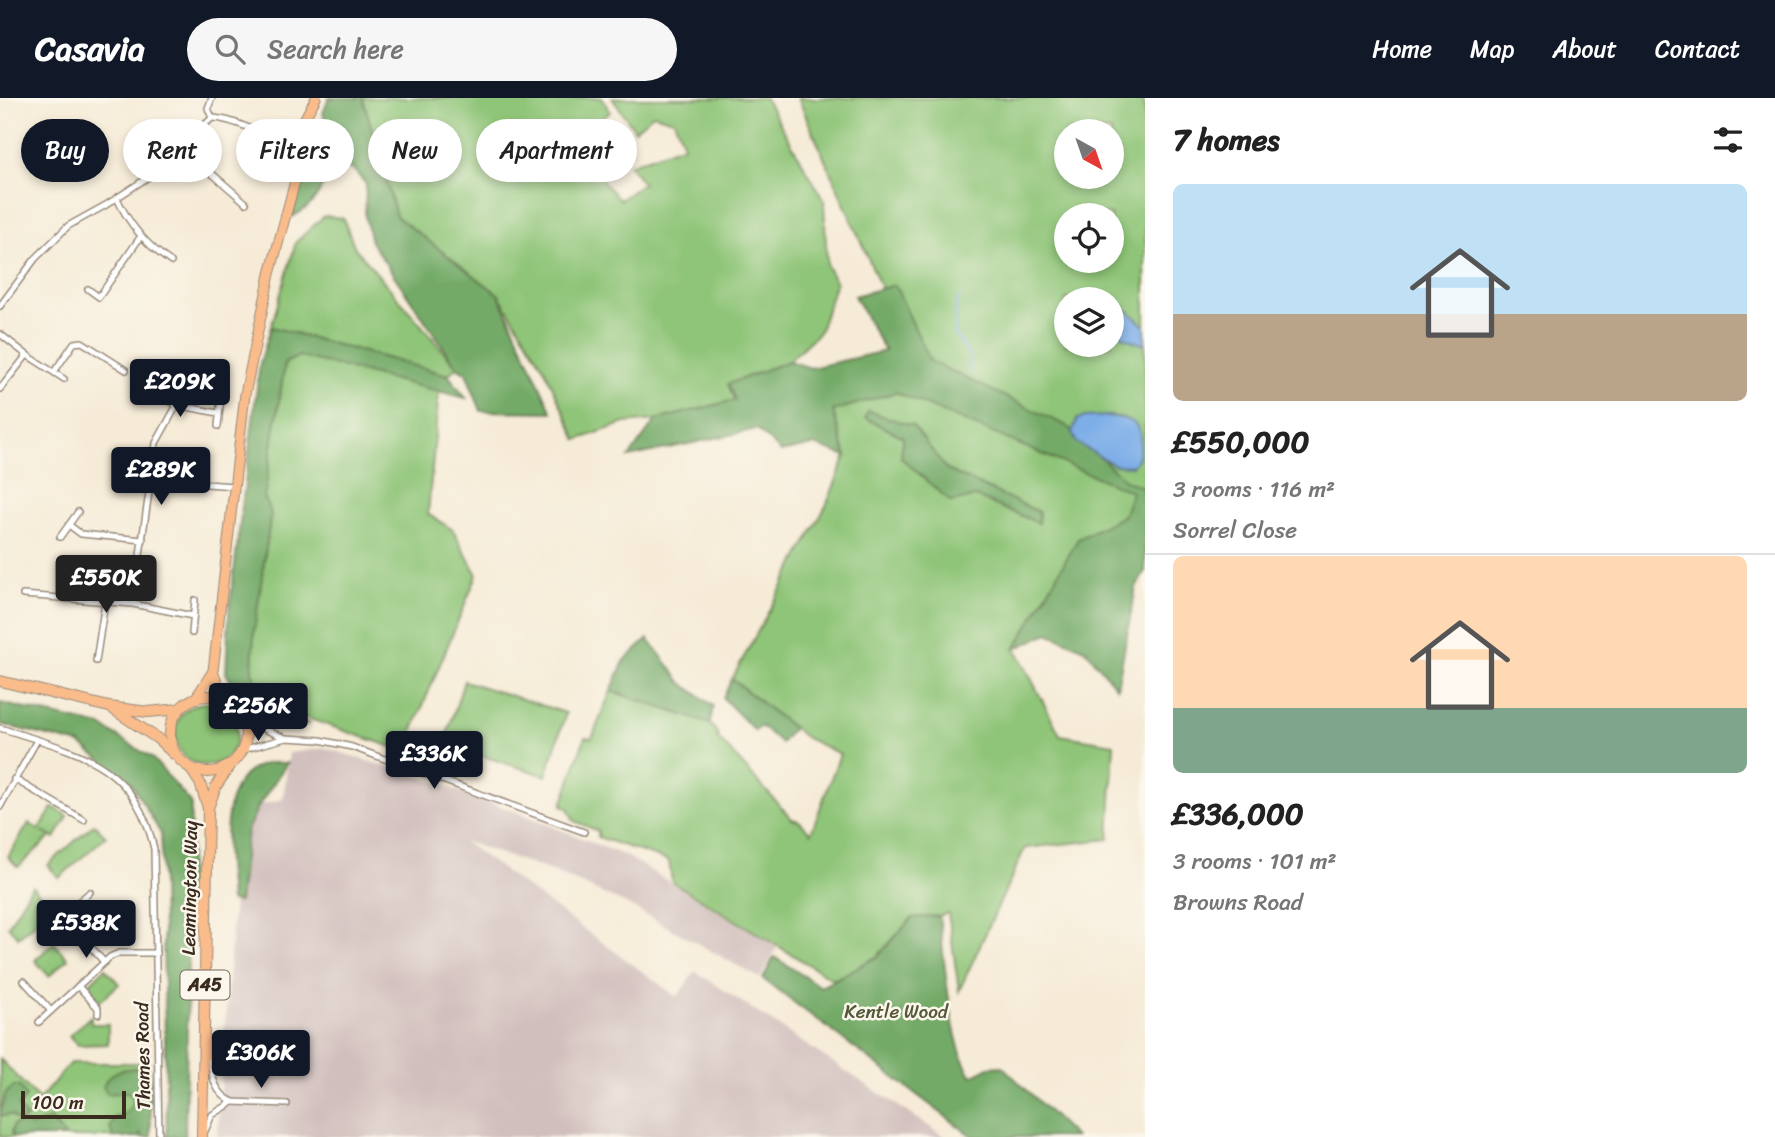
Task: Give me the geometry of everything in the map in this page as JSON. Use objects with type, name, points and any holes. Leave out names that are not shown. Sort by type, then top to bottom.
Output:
[{"type":"highway","points":[[0,681],[109,707],[148,712],[180,709]]},
{"type":"highway","points":[[109,707],[158,738],[177,757],[190,768],[210,772],[232,764],[242,750],[246,737],[243,720],[234,706],[210,696],[195,699],[180,709],[173,719],[170,735],[177,757]]},
{"type":"highway","name":"Leamington Way","points":[[208,808],[216,786],[232,764]]},
{"type":"highway","name":"Leamington Way","points":[[190,768],[200,783],[208,808],[202,1137]]},
{"type":"main road","points":[[305,119],[314,103]]},
{"type":"main road","points":[[195,699],[213,671],[245,394],[270,274],[295,182]]},
{"type":"main road","points":[[213,671],[225,701]]},
{"type":"street","points":[[212,98],[208,108],[212,118],[236,125]]},
{"type":"street","points":[[0,306],[51,242],[68,226],[141,182]]},
{"type":"street","points":[[222,182],[246,203]]},
{"type":"street","points":[[240,197],[243,190]]},
{"type":"street","points":[[117,198],[128,221],[171,262]]},
{"type":"street","points":[[88,289],[99,297],[141,236]]},
{"type":"street","points":[[0,334],[64,379]]},
{"type":"street","points":[[54,372],[74,343],[82,342],[126,370]]},
{"type":"street","points":[[0,389],[27,355]]},
{"type":"street","points":[[153,392],[177,405],[218,413]]},
{"type":"street","points":[[218,426],[221,397]]},
{"type":"street","points":[[133,604],[156,443],[177,405]]},
{"type":"street","points":[[151,480],[234,486]]},
{"type":"street","points":[[60,537],[78,512]]},
{"type":"street","points":[[69,525],[81,534],[143,540]]},
{"type":"street","points":[[23,595],[133,604],[193,616]]},
{"type":"street","points":[[192,633],[195,600]]},
{"type":"street","points":[[96,662],[105,602]]},
{"type":"street","points":[[243,720],[286,738]]},
{"type":"street","name":"Thames Road","points":[[0,728],[82,756],[104,768],[129,788],[143,811],[154,849],[159,1137]]},
{"type":"street","points":[[242,750],[286,738],[320,740],[352,747],[583,832]]},
{"type":"street","points":[[0,807],[37,740]]},
{"type":"street","points":[[14,779],[84,820]]},
{"type":"street","points":[[90,892],[63,915],[104,962]]},
{"type":"street","points":[[39,1022],[104,962],[119,953],[156,953]]},
{"type":"street","points":[[24,981],[51,1011]]},
{"type":"street","points":[[78,986],[98,1008],[98,1014]]},
{"type":"street","points":[[204,1031],[216,1089],[233,1101],[287,1104]]},
{"type":"street","points":[[202,1137],[212,1115],[233,1101]]},
{"type":"shaded area","points":[[326,748],[429,780],[628,857],[777,947],[760,978],[626,904],[554,872],[463,841],[677,997],[695,971],[945,1137],[217,1137],[239,829],[253,807],[283,799],[289,753]]},
{"type":"green space","points":[[329,98],[363,98],[369,119],[368,182],[386,182],[396,216],[499,295],[552,412],[481,411],[466,373],[457,367],[371,242],[365,217],[366,184],[354,170],[354,119],[325,119],[323,113]]},
{"type":"green space","points":[[363,98],[602,98],[610,112],[601,119],[476,119],[476,182],[603,182],[620,200],[643,183],[637,175],[637,162],[684,145],[674,120],[653,114],[637,128],[637,119],[627,119],[612,98],[765,98],[824,200],[827,266],[836,282],[820,331],[789,361],[728,384],[735,400],[656,420],[625,423],[577,440],[544,368],[499,295],[396,216],[386,182],[462,182],[462,119],[369,119]]},
{"type":"green space","points":[[798,98],[1142,98],[1145,107],[1145,493],[914,376],[898,326]]},
{"type":"green space","points":[[303,182],[324,182],[308,207],[292,217]]},
{"type":"green space","points":[[324,216],[343,218],[355,248],[457,367],[448,375],[271,327],[296,242]]},
{"type":"green space","points":[[895,285],[930,361],[1067,426],[1126,481],[1145,488],[1145,572],[1136,587],[1117,688],[1085,649],[1048,633],[1015,649],[1078,539],[1123,516],[1132,492],[896,392],[833,411],[846,456],[814,445],[781,452],[757,429],[629,457],[656,420],[735,400],[728,384],[789,361],[811,368],[885,351],[854,296]]},
{"type":"green space","points":[[271,327],[448,375],[466,398],[299,356],[285,363],[264,497],[271,513],[254,632],[252,672],[264,696],[308,724],[276,723],[247,707],[226,673],[229,611],[260,363]]},
{"type":"green space","points":[[299,356],[439,391],[428,514],[453,530],[477,575],[404,751],[304,717],[264,696],[252,672],[254,632],[271,513],[264,497],[285,363]]},
{"type":"green space","points":[[896,392],[1133,492],[1123,516],[1078,539],[1016,649],[1060,735],[1114,744],[1109,839],[1025,848],[959,991],[948,913],[912,918],[878,956],[834,980],[672,882],[669,861],[598,837],[598,831],[574,821],[568,808],[562,805],[585,737],[592,738],[611,691],[710,724],[719,735],[717,737],[792,819],[799,821],[811,833],[840,754],[806,738],[732,679],[826,506],[846,456],[833,411]],"holes":[[[913,426],[947,470],[1039,512],[1039,523],[976,497],[901,458],[904,437]]]},
{"type":"green space","points":[[868,411],[913,426],[947,470],[1039,512],[1039,523],[976,497],[951,502],[901,458],[903,437],[865,418]]},
{"type":"green space","points":[[648,639],[682,683],[713,706],[710,724],[611,691],[624,661]]},
{"type":"green space","points":[[732,679],[793,728],[781,743],[761,726],[755,731],[723,698]]},
{"type":"green space","points":[[464,681],[566,713],[546,776],[444,744]]},
{"type":"green space","points":[[0,703],[101,726],[153,759],[191,803],[185,1137],[167,1137],[161,834],[132,784],[80,744],[0,724]]},
{"type":"green space","points":[[206,703],[228,712],[237,734],[228,756],[206,765],[184,756],[175,734],[184,712]]},
{"type":"green space","points":[[287,763],[259,805],[247,830],[239,902],[230,901],[227,823],[230,803],[237,786],[248,772],[265,764]]},
{"type":"green space","points":[[53,807],[68,816],[55,838],[42,831],[50,837],[18,867],[8,857],[29,823],[39,830]]},
{"type":"green space","points":[[94,824],[106,836],[59,878],[48,865]]},
{"type":"green space","points":[[32,886],[53,908],[18,937],[8,926]]},
{"type":"green space","name":"Kentle Wood","points":[[939,916],[953,1024],[964,1063],[972,1076],[989,1067],[1002,1066],[1075,1137],[973,1137],[763,979],[774,957],[821,987],[878,956],[912,918]]},
{"type":"green space","points":[[54,943],[68,959],[49,976],[35,960]]},
{"type":"green space","points":[[105,968],[119,984],[99,1002],[87,986]]},
{"type":"green space","points":[[91,1016],[91,1024],[108,1024],[108,1044],[78,1045],[69,1036]]},
{"type":"green space","points":[[0,1059],[39,1100],[70,1063],[149,1063],[151,1137],[0,1137]]},
{"type":"green space","points":[[149,1067],[151,1137],[142,1137],[141,1133],[137,1137],[114,1137],[111,1124],[117,1116],[128,1110],[134,1098],[127,1092],[108,1094],[103,1087],[106,1080],[116,1072]]},
{"type":"green space","points":[[14,1086],[20,1087],[26,1097],[18,1107],[27,1118],[18,1121],[11,1115],[2,1116],[0,1113],[5,1094]]},
{"type":"green space","points":[[50,1119],[66,1137],[13,1137],[13,1125],[23,1123],[31,1127]]},
{"type":"water","points":[[1124,307],[1145,327],[1145,345],[1124,336]]},
{"type":"water","points":[[1109,416],[1131,421],[1138,429],[1139,453],[1132,466],[1115,465],[1077,443],[1072,433],[1077,419]]},
{"type":"waterway","points":[[960,297],[956,304],[955,334],[970,357],[970,371]]}]
